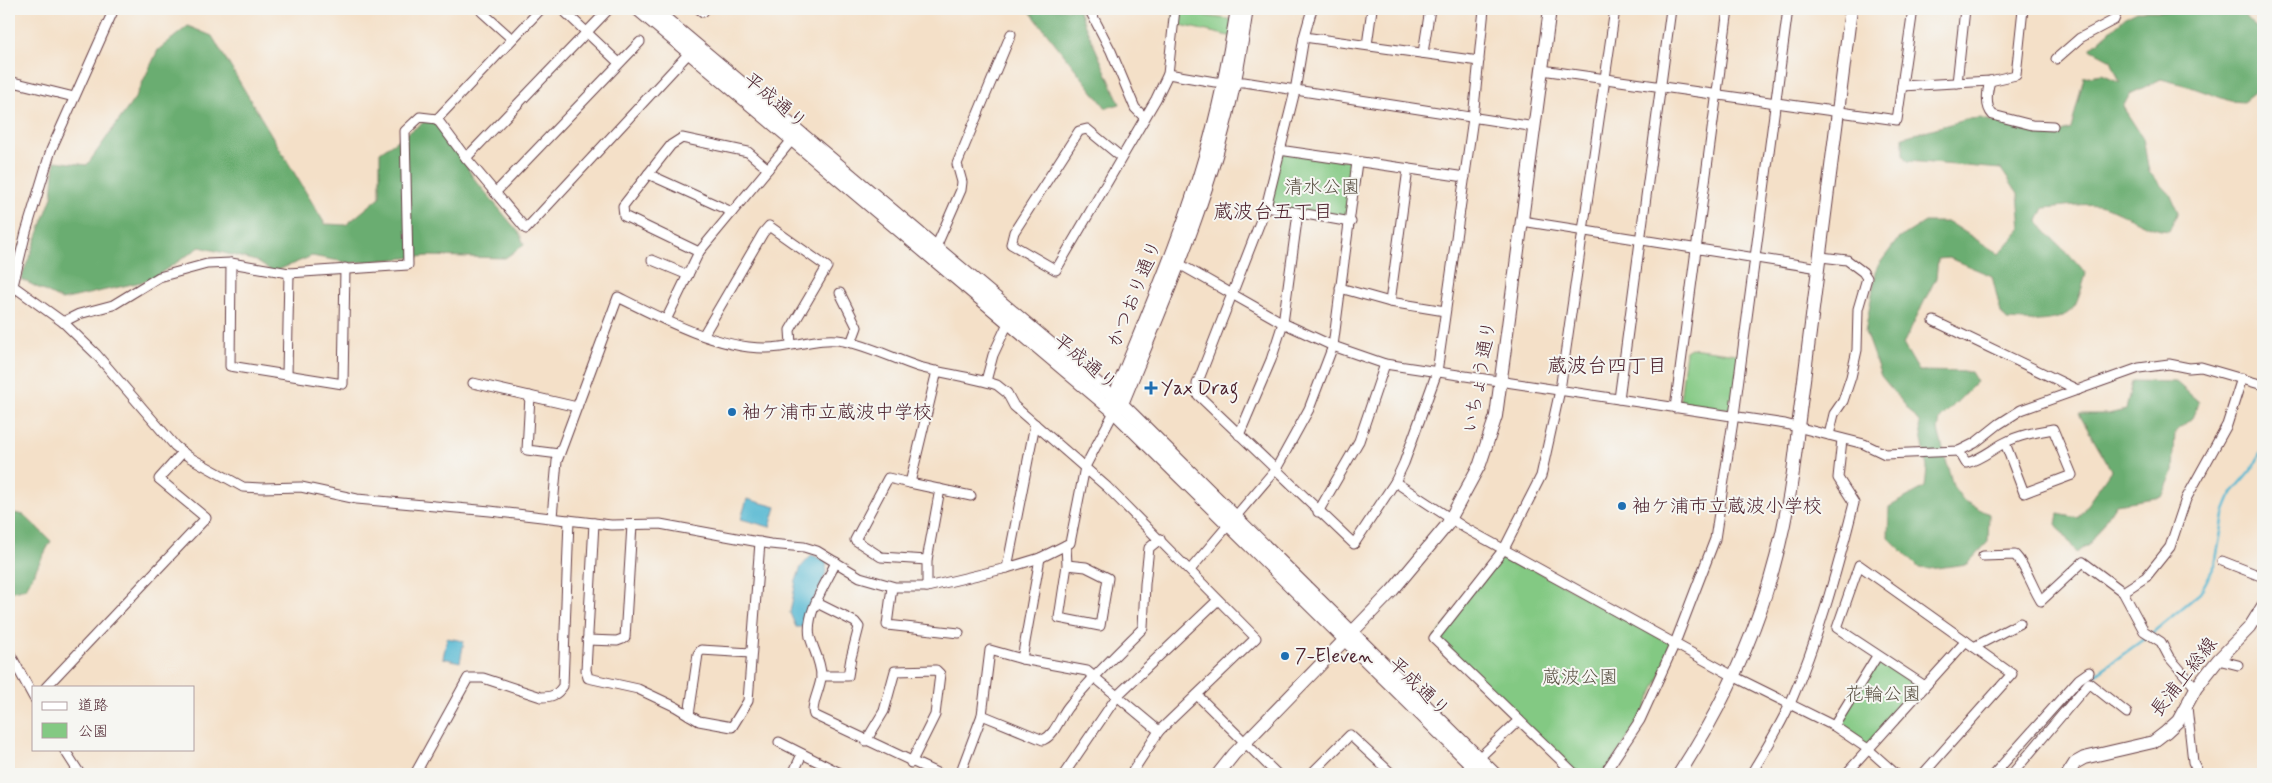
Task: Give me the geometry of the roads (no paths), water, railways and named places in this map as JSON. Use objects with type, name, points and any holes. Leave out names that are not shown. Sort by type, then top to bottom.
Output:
[{"type":"street","points":[[9,302],[26,232],[51,150],[114,9]]},
{"type":"street","points":[[484,9],[482,12],[512,39]]},
{"type":"street","points":[[436,119],[541,9]]},
{"type":"street","points":[[562,9],[619,63]]},
{"type":"street","points":[[466,158],[609,9]]},
{"type":"street","name":"平成通り","points":[[637,9],[1008,322],[1117,404]]},
{"type":"street","name":"平成通り","points":[[654,9],[936,247],[1117,404],[1477,766],[1495,774]]},
{"type":"street","points":[[699,9],[702,12],[705,9]]},
{"type":"street","points":[[1089,9],[1111,52],[1135,108],[1144,117]]},
{"type":"street","points":[[1121,157],[1088,129],[1079,131],[1014,232],[1012,244],[1056,270],[1121,157],[1144,117],[1168,74],[1174,9]]},
{"type":"street","name":"かつおり通り","points":[[1230,82],[1237,9]]},
{"type":"street","name":"かつおり通り","points":[[1117,404],[1175,261],[1216,151],[1247,9]]},
{"type":"street","points":[[1312,9],[1304,37],[1295,91],[1266,207],[1231,294],[1196,390],[1198,395],[1239,435],[1318,512],[1354,544],[1395,482],[1404,463],[1437,372],[1474,118],[1484,9]]},
{"type":"street","points":[[1367,45],[1372,9]]},
{"type":"street","points":[[1423,53],[1430,9]]},
{"type":"street","name":"いちょう通り","points":[[1218,774],[1245,743],[1392,591],[1451,519],[1487,446],[1496,416],[1550,9]]},
{"type":"street","points":[[1575,774],[1434,638],[1504,549],[1541,476],[1560,390],[1615,9]]},
{"type":"street","points":[[1620,399],[1671,9]]},
{"type":"street","points":[[1675,408],[1728,9]]},
{"type":"street","points":[[1604,774],[1640,720],[1675,643],[1715,539],[1756,259],[1788,9]]},
{"type":"street","points":[[1679,774],[1735,677],[1754,629],[1779,550],[1794,471],[1851,9]]},
{"type":"street","points":[[1542,70],[1775,101],[1898,120],[1912,9]]},
{"type":"street","points":[[1957,83],[1966,9]]},
{"type":"street","points":[[1902,86],[1990,81],[2016,76],[2022,9]]},
{"type":"street","points":[[2056,59],[2080,38],[2114,20],[2118,9]]},
{"type":"street","points":[[936,247],[961,190],[962,182],[956,164],[1011,34]]},
{"type":"street","points":[[1304,37],[1479,61]]},
{"type":"street","points":[[495,193],[640,42]]},
{"type":"street","points":[[63,322],[79,314],[112,305],[159,277],[207,264],[231,263],[289,273],[408,265],[405,131],[420,117],[436,119],[526,229],[690,53]]},
{"type":"street","points":[[1168,74],[1535,127]]},
{"type":"street","points":[[9,81],[74,97]]},
{"type":"street","points":[[1990,81],[1987,90],[1990,112],[1993,116],[2032,125],[2053,126]]},
{"type":"street","points":[[699,252],[624,216],[623,206],[671,145],[682,138],[748,152],[768,169]]},
{"type":"street","points":[[666,320],[699,252],[792,140]]},
{"type":"street","points":[[1279,150],[1465,177]]},
{"type":"street","points":[[1190,570],[1276,469],[1309,409],[1333,346],[1351,222],[1357,162]]},
{"type":"street","points":[[1390,302],[1408,169]]},
{"type":"street","points":[[648,174],[732,212]]},
{"type":"street","points":[[1266,207],[1351,222]]},
{"type":"street","points":[[1239,435],[1271,360],[1283,323],[1298,213]]},
{"type":"street","points":[[1522,221],[1756,259],[1820,262],[1846,260],[1863,272],[1867,278],[1858,310],[1857,350],[1852,377],[1843,401],[1834,414],[1829,436]]},
{"type":"street","points":[[704,334],[763,232],[769,226],[827,267],[790,330],[791,344]]},
{"type":"street","points":[[652,260],[688,275]]},
{"type":"street","points":[[1175,261],[1283,323],[1333,346],[1385,364],[1675,408],[1734,415],[1798,427],[1864,444],[1884,454],[1959,451],[1975,443],[2021,410],[2139,368],[2169,364],[2189,368],[2201,367],[2263,385]]},
{"type":"street","points":[[231,263],[230,366],[342,384],[345,268]]},
{"type":"street","points":[[287,375],[289,273]]},
{"type":"street","points":[[13,286],[63,322],[96,354],[175,446],[243,486],[301,487],[357,499],[552,517],[594,523],[660,524],[817,550],[860,577],[892,586],[928,587],[1007,568],[1040,558],[1070,543],[1085,467],[1117,404]]},
{"type":"street","points":[[1340,288],[1390,302],[1446,312]]},
{"type":"street","points":[[840,293],[857,327],[851,343]]},
{"type":"street","points":[[552,517],[559,454],[618,297],[666,320],[725,342],[752,348],[768,348],[824,340],[851,343],[920,367],[997,385],[1007,393],[1014,406],[1085,467],[1160,539],[1256,638],[1159,731],[1132,774]]},
{"type":"street","points":[[1934,321],[2078,390]]},
{"type":"street","points":[[986,381],[992,355],[1008,322]]},
{"type":"street","points":[[1318,512],[1359,441],[1385,364]]},
{"type":"street","points":[[910,483],[937,371]]},
{"type":"street","points":[[2123,592],[2146,577],[2170,547],[2186,498],[2227,426],[2242,378]]},
{"type":"street","points":[[473,383],[577,407]]},
{"type":"street","points":[[530,396],[527,450],[559,454]]},
{"type":"street","points":[[1007,568],[1035,424]]},
{"type":"street","points":[[1959,451],[1966,463],[1975,461],[2005,443],[2033,432],[2053,430],[2072,475],[2024,493],[2005,443]]},
{"type":"street","points":[[1752,774],[1790,704],[1821,620],[1854,503],[1838,478],[1842,439]]},
{"type":"street","points":[[47,686],[206,518],[158,479],[183,452]]},
{"type":"street","points":[[927,560],[881,557],[855,540],[888,478],[970,496]]},
{"type":"street","points":[[1395,482],[1451,519],[1504,549],[1735,677],[1834,726],[1868,750],[1896,774]]},
{"type":"street","points":[[928,587],[927,560],[940,489]]},
{"type":"street","points":[[415,774],[468,678],[484,678],[540,697],[550,697],[559,693],[563,686],[569,520]]},
{"type":"street","points":[[594,523],[587,640],[586,670],[588,678],[638,689],[699,721],[732,727],[748,702],[760,542]]},
{"type":"street","points":[[587,640],[617,641],[625,638],[632,525]]},
{"type":"street","points":[[982,715],[1043,740],[1049,738],[1061,717],[1094,676],[1144,628],[1145,584],[1149,548],[1160,539]]},
{"type":"street","points":[[1066,545],[1066,565],[1058,618],[1100,626],[1108,578],[1086,567],[1066,565]]},
{"type":"street","points":[[1983,556],[2015,555],[2020,560],[2031,585],[2041,601],[2083,562],[2123,592],[2144,631],[2161,642],[2169,657],[2196,688]]},
{"type":"street","points":[[1022,659],[1040,558]]},
{"type":"street","points":[[2222,561],[2263,577]]},
{"type":"street","points":[[836,562],[817,603],[809,627],[821,676],[818,694],[813,705],[814,715],[911,763],[939,774]]},
{"type":"street","points":[[1923,774],[2012,674],[1860,565],[1837,628],[1925,686]]},
{"type":"street","points":[[892,586],[887,625],[959,633]]},
{"type":"street","points":[[1064,774],[1118,695],[1218,600]]},
{"type":"street","points":[[817,603],[855,622],[859,627],[848,676],[821,676]]},
{"type":"street","name":"長浦上総線","points":[[2068,774],[2075,763],[2084,758],[2153,742],[2178,721],[2196,688],[2218,660],[2250,627],[2263,607]]},
{"type":"street","points":[[1974,647],[2020,623]]},
{"type":"street","points":[[1846,774],[1966,641]]},
{"type":"street","points":[[689,715],[698,654],[701,650],[751,653]]},
{"type":"street","points":[[960,774],[982,715],[990,650],[1022,659],[1082,669],[1118,695],[1159,731]]},
{"type":"street","points":[[9,652],[32,694]]},
{"type":"street","points":[[1834,726],[1877,656]]},
{"type":"street","points":[[2218,660],[2238,665]]},
{"type":"street","points":[[866,741],[884,711],[895,671],[936,670],[940,674],[935,715],[911,763]]},
{"type":"street","points":[[1994,774],[2088,672]]},
{"type":"street","points":[[2012,774],[2089,683],[2127,713]]},
{"type":"street","points":[[1198,695],[1277,774]]},
{"type":"street","points":[[2187,707],[2193,762],[2198,774]]},
{"type":"street","points":[[1462,774],[1477,766],[1518,720]]},
{"type":"street","points":[[1311,774],[1350,734],[1386,772]]},
{"type":"street","points":[[779,742],[840,774]]},
{"type":"street","points":[[65,750],[80,774]]},
{"type":"street","points":[[793,774],[802,754]]},
{"type":"water","points":[[747,499],[776,507],[770,527],[741,519]]},
{"type":"water","points":[[812,555],[826,561],[825,577],[808,610],[803,627],[796,627],[790,613],[796,581],[801,567]]},
{"type":"water","points":[[447,638],[464,641],[460,662],[443,658]]},
{"type":"waterway","points":[[2152,633],[2200,593],[2215,565],[2225,510],[2232,493],[2253,468],[2263,448]]},
{"type":"waterway","points":[[2088,680],[2148,636]]},
{"type":"place","name":"Yax Drag","points":[[1151,388]]},
{"type":"place","name":"袖ケ浦市立蔵波中学校","points":[[732,412]]},
{"type":"place","name":"袖ケ浦市立蔵波小学校","points":[[1622,506]]},
{"type":"place","name":"7-Eleven","points":[[1285,656]]},
{"type":"district","name":"蔵波台五丁目","points":[[1273,212]]},
{"type":"district","name":"蔵波台四丁目","points":[[1607,366]]},
{"type":"park label","name":"清水公園","points":[[1322,187]]},
{"type":"park label","name":"蔵波公園","points":[[1580,677]]},
{"type":"park label","name":"花輪公園","points":[[1883,694]]}]
